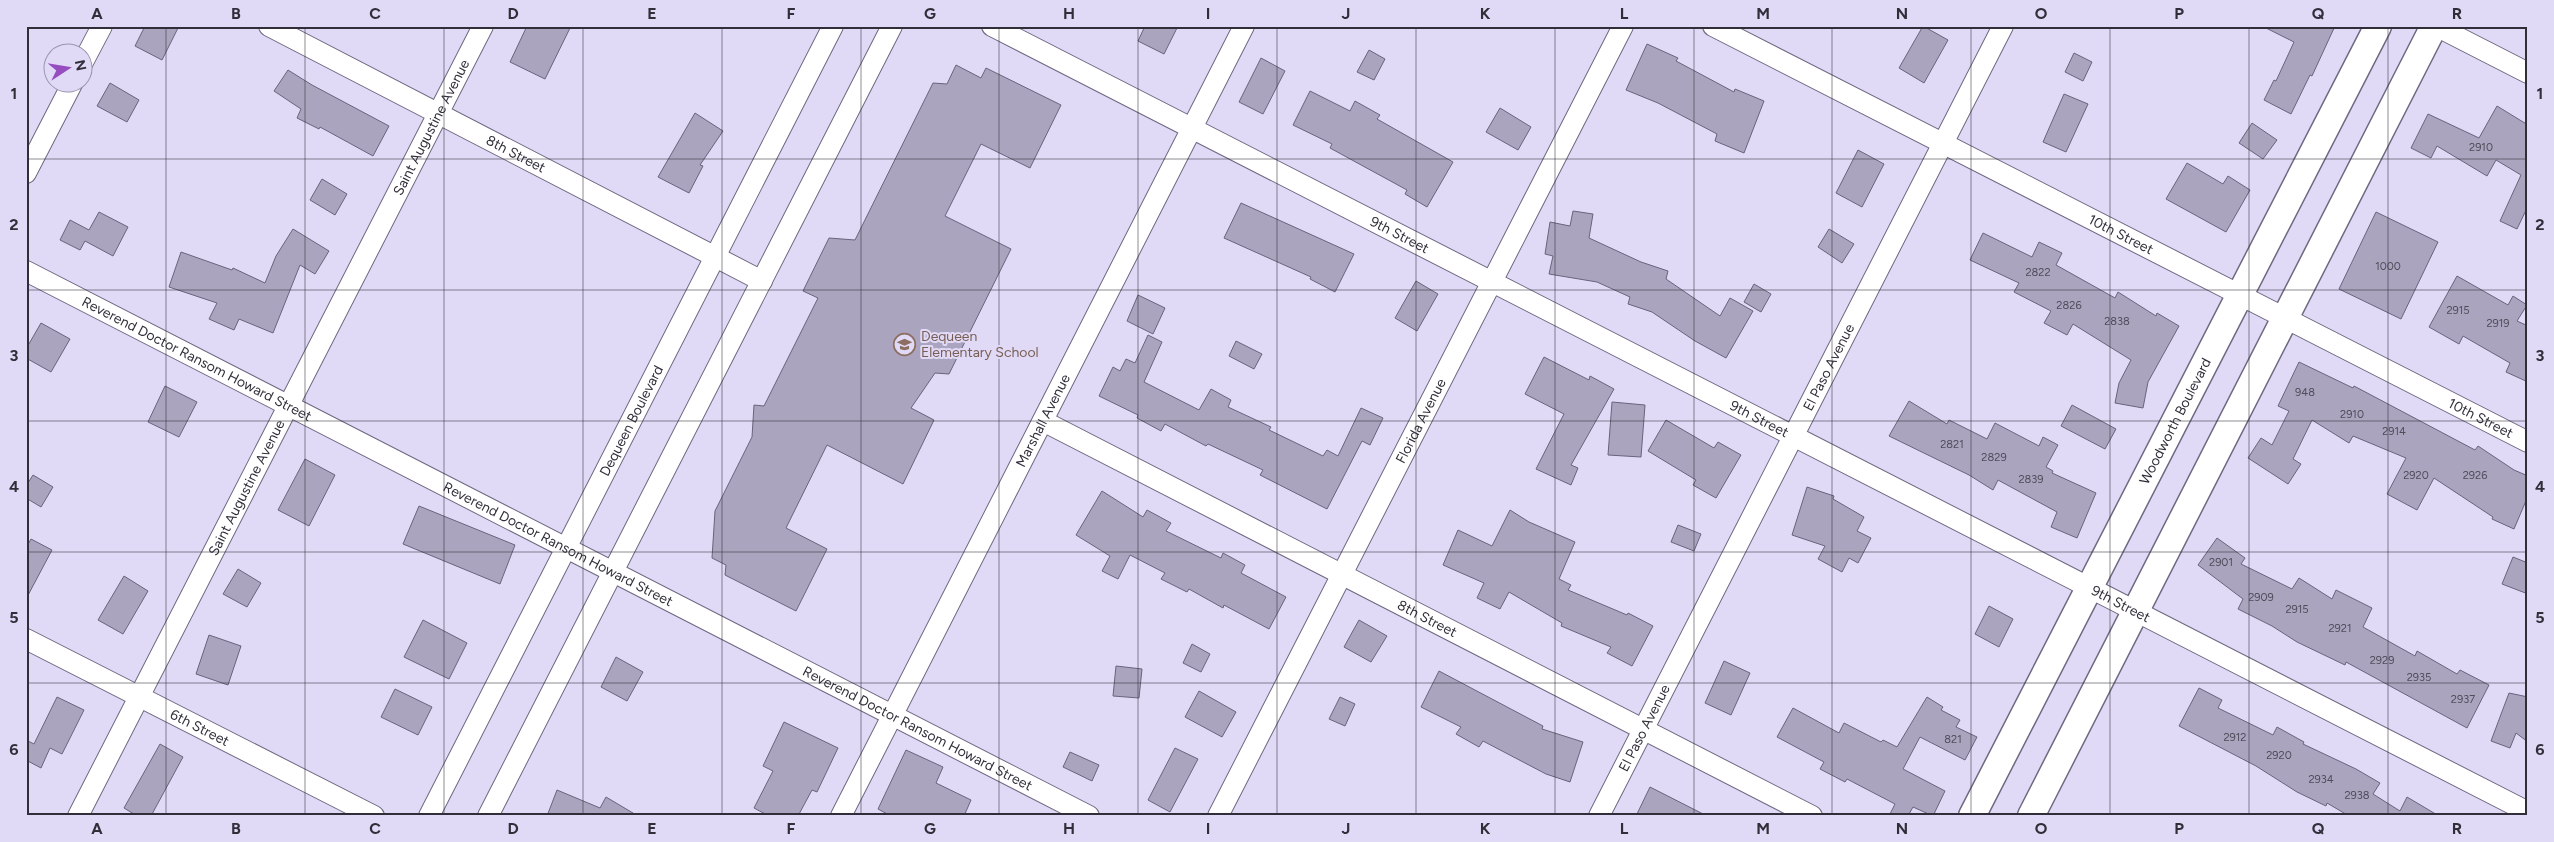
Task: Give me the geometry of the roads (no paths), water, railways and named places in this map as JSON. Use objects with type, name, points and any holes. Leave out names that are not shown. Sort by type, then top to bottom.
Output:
[{"type":"main road","name":"Woodworth Boulevard","points":[[1972,816],[2378,26]]},
{"type":"main road","points":[[2031,816],[2435,26]]},
{"type":"street","points":[[92,45],[102,26]]},
{"type":"street","name":"8th Street","points":[[269,26],[714,258],[762,281]]},
{"type":"street","name":"Saint Augustine Avenue","points":[[78,816],[483,26]]},
{"type":"street","name":"Dequeen Boulevard","points":[[429,816],[833,26]]},
{"type":"street","points":[[488,816],[892,26]]},
{"type":"street","name":"9th Street","points":[[992,26],[2528,812]]},
{"type":"street","name":"Marshall Avenue","points":[[841,816],[1244,26]]},
{"type":"street","name":"Florida Avenue","points":[[1218,816],[1623,26]]},
{"type":"street","name":"10th Street","points":[[1713,26],[2238,296],[2528,442]]},
{"type":"street","name":"El Paso Avenue","points":[[1599,816],[2003,26]]},
{"type":"street","points":[[2435,26],[2528,73]]},
{"type":"street","points":[[26,173],[68,92]]},
{"type":"street","name":"Reverend Doctor Ransom Howard Street","points":[[26,271],[1089,816]]},
{"type":"street","name":"8th Street","points":[[1042,422],[1812,816]]},
{"type":"street","name":"6th Street","points":[[26,639],[374,816]]},
{"type":"place","name":"Dequeen Elementary School","points":[[905,344]]}]
